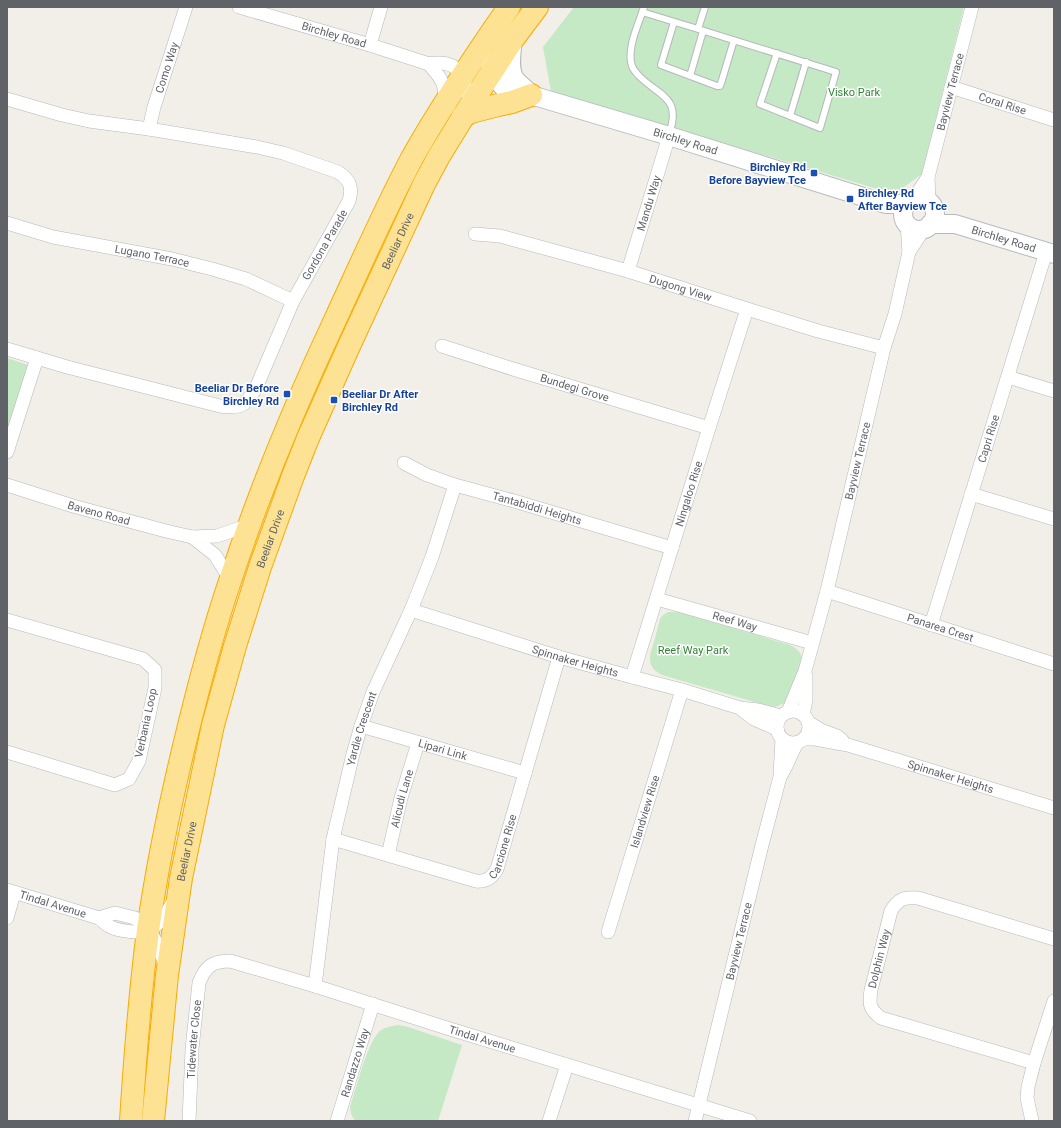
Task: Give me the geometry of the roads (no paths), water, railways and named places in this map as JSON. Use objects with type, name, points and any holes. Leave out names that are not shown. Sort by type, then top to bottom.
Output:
[{"type":"highway","points":[[131,1121],[135,1055],[148,930],[167,820],[198,688],[230,579],[270,467],[295,408],[368,250],[414,156],[445,102],[509,7]]},
{"type":"highway","name":"Beeliar Drive","points":[[153,1121],[167,975],[179,894],[213,725],[235,646],[260,567],[293,476],[323,404],[410,214],[439,156],[467,110],[513,39],[537,7]]},
{"type":"highway","points":[[467,110],[471,112],[512,102],[531,94]]},
{"type":"highway","points":[[368,250],[376,254],[380,251],[403,211],[423,169],[439,156]]},
{"type":"street","name":"Como Way","points":[[149,129],[154,107],[186,7]]},
{"type":"street","name":"Birchley Road","points":[[239,7],[370,45],[429,64],[438,62],[451,65],[456,68],[462,77],[467,110]]},
{"type":"street","points":[[370,45],[381,7]]},
{"type":"street","name":"Bayview Terrace","points":[[784,714],[805,671],[827,591],[884,348],[895,314],[918,213],[972,7]]},
{"type":"street","points":[[491,73],[490,47],[494,28]]},
{"type":"street","name":"Birchley Road","points":[[513,39],[512,73],[516,80],[531,94]]},
{"type":"street","points":[[429,64],[444,86],[445,102]]},
{"type":"street","name":"Birchley Road","points":[[491,73],[503,87],[509,90],[531,94],[1050,253]]},
{"type":"street","name":"Coral Rise","points":[[951,87],[1054,120]]},
{"type":"street","name":"Gordona Parade","points":[[7,99],[89,121],[149,129],[283,153],[338,172],[346,177],[351,192],[349,201],[293,301],[256,388],[249,399],[237,407],[232,408],[220,406],[67,367],[7,349]]},
{"type":"street","name":"Mandu Way","points":[[628,271],[669,136]]},
{"type":"street","name":"Lugano Terrace","points":[[7,223],[53,237],[172,258],[246,279],[293,301]]},
{"type":"street","name":"Dugong View","points":[[475,234],[500,236],[628,271],[818,331],[884,348]]},
{"type":"street","name":"Capri Rise","points":[[931,625],[1008,377],[1050,253]]},
{"type":"street","name":"Ningaloo Rise","points":[[632,678],[747,309]]},
{"type":"street","name":"Bundegi Grove","points":[[442,346],[709,428]]},
{"type":"street","points":[[7,452],[37,358]]},
{"type":"street","points":[[1008,377],[1054,391]]},
{"type":"street","name":"Tantabiddi Heights","points":[[404,464],[455,486],[514,501],[672,548]]},
{"type":"street","name":"Baveno Road","points":[[7,485],[73,506],[192,537],[217,536],[249,525]]},
{"type":"street","name":"Yardie Crescent","points":[[315,986],[333,839],[353,754],[373,692],[411,610],[432,557],[455,486]]},
{"type":"street","points":[[971,494],[1054,519]]},
{"type":"street","name":"Baveno Road","points":[[192,537],[215,555],[230,579]]},
{"type":"street","name":"Panarea Crest","points":[[827,591],[1054,664]]},
{"type":"street","name":"Reef Way","points":[[657,599],[812,643]]},
{"type":"street","name":"Spinnaker Heights","points":[[411,610],[632,678],[682,690],[740,708],[784,714]]},
{"type":"street","name":"Verbania Loop","points":[[7,620],[143,659],[155,670],[155,688],[139,761],[129,779],[115,784],[7,752]]},
{"type":"street","name":"Carcione Rise","points":[[333,839],[476,881],[482,882],[494,875],[498,869],[560,657]]},
{"type":"street","name":"Bayview Terrace","points":[[805,671],[806,718]]},
{"type":"street","name":"Islandview Rise","points":[[608,932],[682,690]]},
{"type":"street","name":"Spinnaker Heights","points":[[740,708],[754,719],[779,734]]},
{"type":"street","points":[[796,711],[806,718],[808,732],[801,741],[790,743],[779,734],[777,722],[784,714],[796,711]]},
{"type":"street","name":"Spinnaker Heights","points":[[806,718],[821,730],[838,736],[848,745]]},
{"type":"street","name":"Lipari Link","points":[[361,726],[525,773]]},
{"type":"street","name":"Bayview Terrace","points":[[779,734],[780,778]]},
{"type":"street","name":"Spinnaker Heights","points":[[801,741],[816,739],[848,745],[1054,808]]},
{"type":"street","name":"Bayview Terrace","points":[[695,1121],[762,845],[780,778],[792,752],[801,741]]},
{"type":"street","name":"Alicudi Lane","points":[[388,855],[401,798],[418,742]]},
{"type":"street","points":[[7,918],[11,892]]},
{"type":"street","name":"Tindal Avenue","points":[[11,892],[99,918],[110,927],[132,933],[148,930]]},
{"type":"street","points":[[167,975],[162,953],[148,930],[162,918],[179,894]]},
{"type":"street","name":"Dolphin Way","points":[[1034,1063],[881,1018],[871,1008],[871,990],[891,911],[899,900],[918,898],[1054,939]]},
{"type":"street","name":"Tindal Avenue","points":[[214,963],[222,961],[230,962],[315,986],[750,1121]]},
{"type":"street","name":"Tidewater Close","points":[[189,1121],[192,1049],[199,983],[202,974],[214,963]]},
{"type":"street","points":[[1032,1121],[1027,1098],[1028,1087],[1034,1063],[1054,1001]]},
{"type":"street","name":"Randazzo Way","points":[[337,1121],[373,1004]]},
{"type":"street","points":[[549,1121],[567,1065]]},
{"type":"lane","points":[[690,76],[705,7]]},
{"type":"lane","points":[[669,136],[673,122],[670,102],[661,92],[645,82],[632,67],[632,43],[643,10],[674,22],[836,72],[820,128],[760,104],[777,54]]},
{"type":"lane","points":[[674,22],[661,65],[717,86],[720,86],[734,40]]},
{"type":"lane","points":[[790,116],[806,62]]},
{"type":"place","name":"Birchley Rd Before Bayview Tce","points":[[814,173]]},
{"type":"place","name":"Birchley Rd After Bayview Tce","points":[[850,199]]},
{"type":"place","name":"Beeliar Dr Before Birchley Rd","points":[[287,394]]},
{"type":"place","name":"Beeliar Dr After Birchley Rd","points":[[334,400]]},
{"type":"park label","name":"Visko Park","points":[[854,92]]},
{"type":"park label","name":"Reef Way Park","points":[[693,650]]}]
